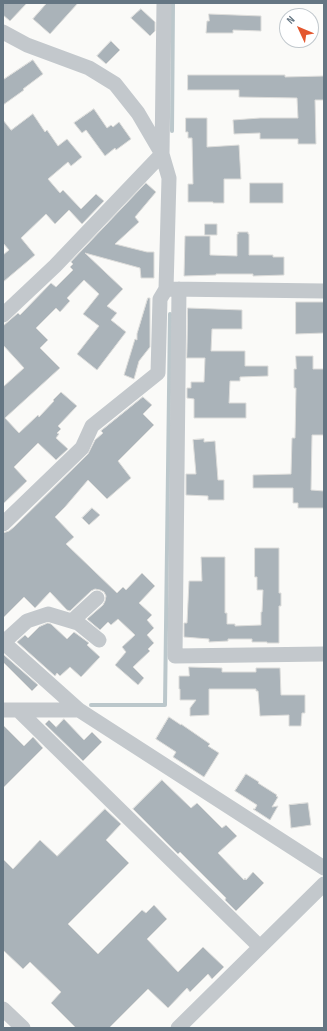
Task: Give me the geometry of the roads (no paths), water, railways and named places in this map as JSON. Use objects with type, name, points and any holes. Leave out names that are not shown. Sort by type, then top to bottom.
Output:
[{"type":"street","points":[[3,315],[55,266],[162,154],[164,3]]},
{"type":"street","points":[[3,32],[26,45],[89,68],[115,84],[138,113],[162,154],[169,178],[173,289],[175,656],[324,654]]},
{"type":"street","points":[[3,524],[82,448],[92,426],[158,373],[160,299],[173,289],[324,291]]},
{"type":"street","points":[[72,621],[97,598]]},
{"type":"street","points":[[100,640],[78,623],[48,614],[27,621],[3,642],[80,710],[324,868]]},
{"type":"street","points":[[10,710],[80,710]]},
{"type":"street","points":[[10,710],[260,947]]},
{"type":"street","points":[[178,1028],[324,884]]},
{"type":"street","points":[[3,1009],[23,1028]]},
{"type":"waterway","points":[[172,131],[173,3]]},
{"type":"waterway","points":[[91,705],[165,705],[170,314]]}]
